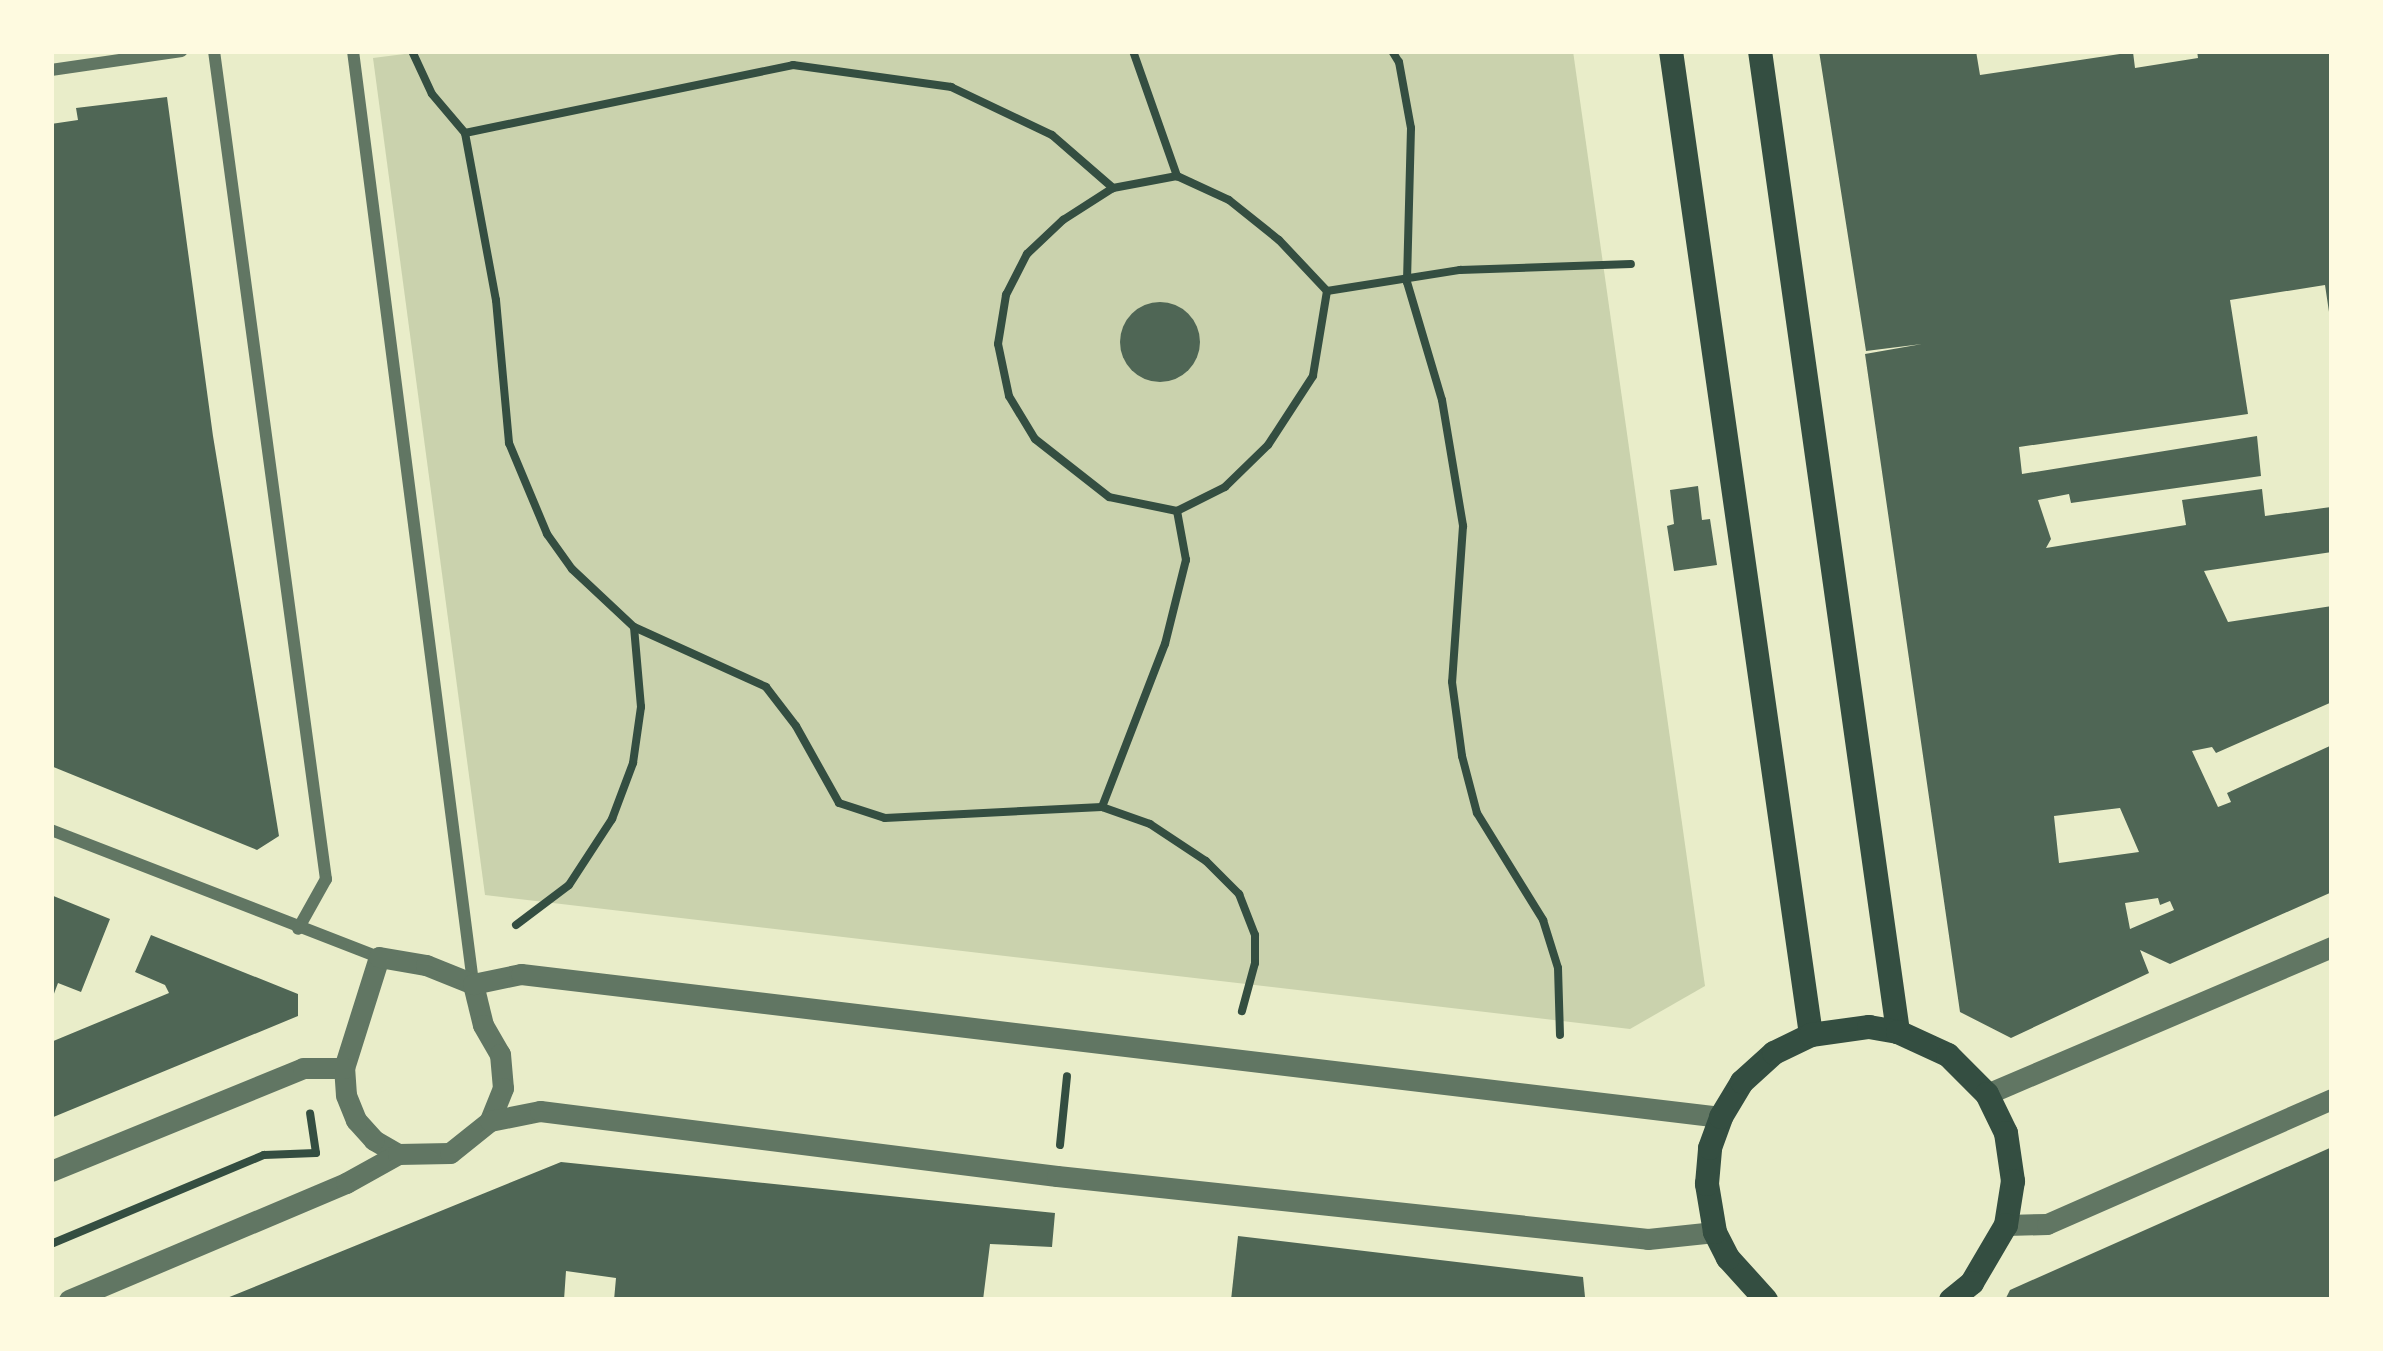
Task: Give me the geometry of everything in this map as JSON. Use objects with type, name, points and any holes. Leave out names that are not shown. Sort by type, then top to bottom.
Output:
[{"type":"main road","points":[[1671,51],[1811,1035]]},
{"type":"main road","points":[[1760,51],[1898,1032]]},
{"type":"main road","points":[[1766,1300],[1728,1258],[1715,1232],[1707,1184],[1710,1148],[1721,1117],[1742,1082],[1774,1053],[1811,1035],[1869,1027],[1898,1032],[1948,1054],[1987,1094],[2008,1149],[2013,1181],[2006,1225],[1972,1283],[1951,1300]]},
{"type":"street","points":[[51,70],[182,51]]},
{"type":"street","points":[[214,51],[326,879],[298,929]]},
{"type":"street","points":[[353,51],[473,984],[483,1025],[500,1054],[502,1088],[490,1121]]},
{"type":"street","points":[[51,830],[246,903],[298,929],[379,957],[426,964],[473,984],[521,974],[1721,1117]]},
{"type":"street","points":[[1987,1094],[2332,947]]},
{"type":"street","points":[[379,957],[344,1067],[346,1095],[356,1120],[374,1140],[398,1154]]},
{"type":"street","points":[[51,1171],[303,1068],[344,1067]]},
{"type":"street","points":[[2006,1225],[2047,1224],[2332,1099]]},
{"type":"street","points":[[69,1300],[346,1183],[398,1154],[450,1153],[490,1121],[540,1111],[1057,1176],[1648,1239],[1715,1232]]},
{"type":"path","points":[[412,51],[432,94],[465,133],[496,300],[509,443],[547,534],[572,569],[634,627],[766,687],[796,726],[839,803],[885,818],[1102,807],[1150,824],[1206,861],[1239,894],[1255,935],[1256,963],[1242,1011]]},
{"type":"path","points":[[1133,51],[1177,176]]},
{"type":"path","points":[[1392,51],[1400,62],[1411,128],[1407,282],[1442,400],[1463,526],[1452,682],[1462,756],[1478,813],[1543,920],[1558,968],[1560,1035]]},
{"type":"path","points":[[465,133],[793,64],[951,87],[1052,134],[1113,188]]},
{"type":"path","points":[[1327,291],[1313,376],[1268,445],[1225,487],[1177,512],[1108,497],[1035,439],[1009,396],[998,344],[1006,296],[1027,254],[1063,220],[1113,188],[1177,176],[1229,200],[1327,291],[1460,270],[1631,264]]},
{"type":"path","points":[[1102,807],[1142,715],[1171,623],[1186,560],[1177,512]]},
{"type":"path","points":[[516,925],[569,885],[612,819],[633,764],[641,707],[634,627]]},
{"type":"path","points":[[1057,1176],[1071,1038]]},
{"type":"path","points":[[51,1244],[264,1155],[316,1153],[303,1068]]},
{"type":"green space","points":[[428,51],[1573,51],[1705,986],[1630,1029],[485,895],[373,58]]},
{"type":"building","points":[[1819,51],[1976,51],[1980,75],[2133,52],[2135,68],[2198,58],[2197,51],[2332,51],[2332,332],[2325,285],[2230,300],[2248,414],[2019,447],[2022,474],[2257,436],[2261,476],[2071,503],[2069,494],[2038,500],[2051,539],[2046,548],[2186,525],[2182,500],[2262,489],[2265,516],[2331,507],[2332,552],[2204,571],[2228,622],[2332,606],[2332,702],[2216,753],[2212,747],[2192,751],[2218,807],[2231,802],[2227,793],[2332,745],[2332,892],[2170,964],[2140,950],[2149,973],[2011,1038],[1960,1012],[1865,354],[1922,344],[1866,351]],"holes":[[[2120,808],[2139,852],[2059,863],[2054,816]],[[2158,898],[2160,905],[2170,901],[2174,910],[2130,929],[2125,903]]]},
{"type":"building","points":[[167,97],[213,436],[279,836],[257,850],[51,766],[51,124],[78,120],[76,108]]},
{"type":"building","points":[[1160,302],[1188,314],[1200,342],[1188,370],[1160,382],[1132,370],[1120,342],[1132,314]]},
{"type":"building","points":[[1698,486],[1702,520],[1710,519],[1717,565],[1674,571],[1667,526],[1674,524],[1670,490]]},
{"type":"building","points":[[51,895],[110,919],[81,992],[58,983],[52,999]]},
{"type":"building","points":[[151,935],[298,994],[298,1016],[51,1118],[51,1042],[169,993],[165,985],[135,972]]},
{"type":"building","points":[[2332,1147],[2332,1300],[2005,1300],[2010,1290]]},
{"type":"building","points":[[561,1162],[1055,1213],[1052,1247],[990,1244],[983,1300],[614,1300],[616,1278],[566,1271],[564,1300],[222,1300]]},
{"type":"building","points":[[1238,1236],[1583,1277],[1585,1297],[1231,1300]]}]
